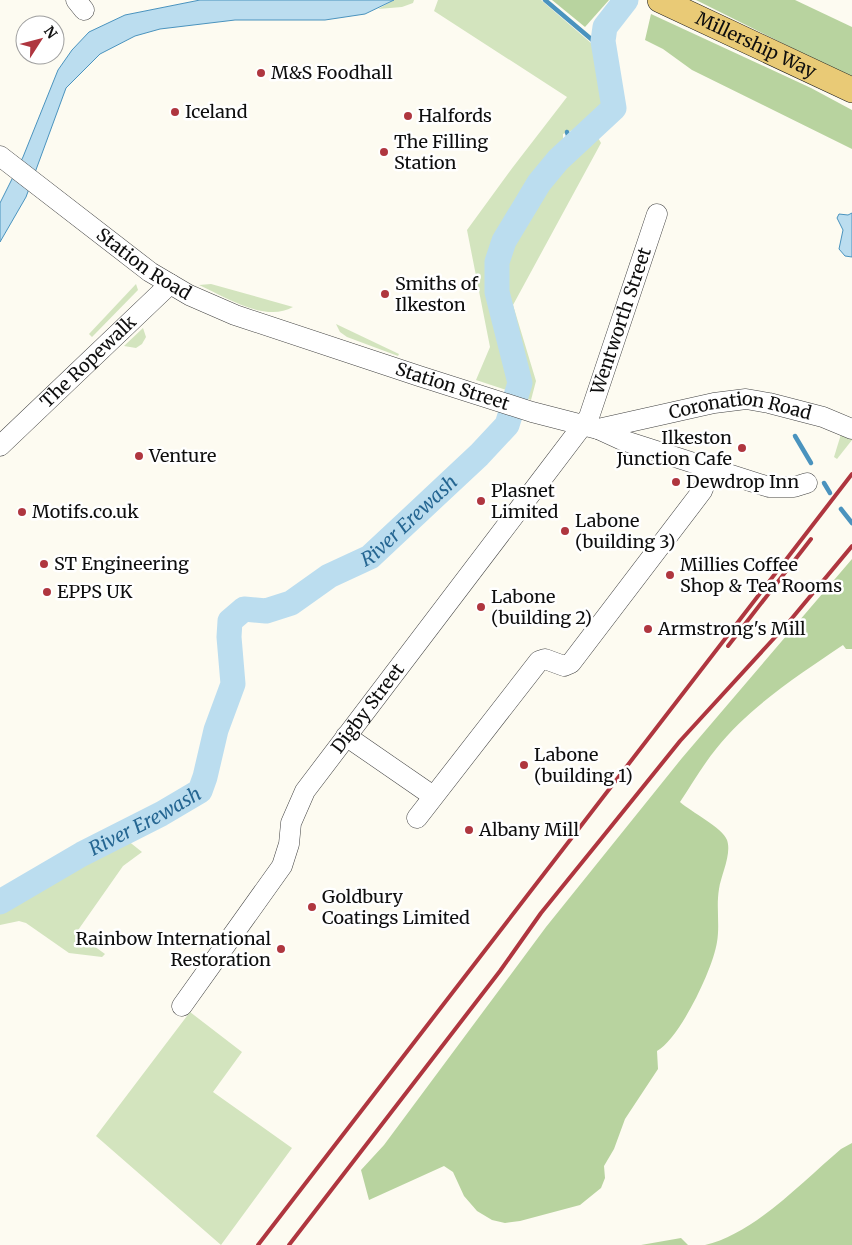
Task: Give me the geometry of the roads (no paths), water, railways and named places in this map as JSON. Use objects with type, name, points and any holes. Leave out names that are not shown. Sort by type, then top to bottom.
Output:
[{"type":"main road","name":"Millership Way","points":[[660,0],[852,90]]},
{"type":"street","name":"Station Road","points":[[2,158],[46,193],[170,284],[235,315],[306,339]]},
{"type":"street","name":"Wentworth Street","points":[[591,428],[589,418],[658,214]]},
{"type":"street","name":"The Ropewalk","points":[[2,439],[170,284]]},
{"type":"street","name":"Station Street","points":[[306,339],[532,412],[591,428],[622,440],[769,487],[794,487],[807,482]]},
{"type":"street","name":"Coronation Road","points":[[628,423],[731,400],[757,400],[840,422],[852,428]]},
{"type":"street","name":"Station Street","points":[[591,428],[628,423]]},
{"type":"street","name":"Digby Street","points":[[182,1006],[274,878],[286,855],[292,823],[304,791],[591,428]]},
{"type":"street","points":[[416,818],[539,661],[546,658],[564,666],[571,663],[702,491],[711,469]]},
{"type":"street","points":[[346,736],[432,796]]},
{"type":"water","points":[[200,0],[394,0],[365,14],[325,20],[235,20],[160,29],[135,36],[100,54],[66,88],[26,197],[0,242],[0,203],[23,157],[58,70],[62,65],[65,65],[65,60],[72,50],[89,32],[125,15]]},
{"type":"water","points":[[852,213],[852,257],[845,256],[839,249],[843,230],[837,218],[839,214],[848,215]]},
{"type":"waterway","points":[[545,0],[603,49]]},
{"type":"waterway","name":"River Erewash","points":[[0,902],[82,854],[161,814],[200,791],[216,730],[233,684],[229,637],[230,621],[244,609],[266,611],[291,603],[329,576],[370,557],[479,455],[507,425],[520,383],[497,292],[497,262],[504,241],[539,183],[558,160],[614,108],[603,41],[605,27],[626,0]]},
{"type":"waterway","points":[[567,132],[572,148]]},
{"type":"waterway","points":[[795,436],[811,463]]},
{"type":"waterway","points":[[824,483],[830,493]]},
{"type":"waterway","points":[[841,509],[852,523]]},
{"type":"railway","points":[[258,1245],[852,474]]},
{"type":"railway","points":[[728,646],[811,539]]},
{"type":"railway","points":[[289,1245],[500,971],[541,913],[680,741],[788,623],[852,546]]},
{"type":"place","name":"M&S Foodhall","points":[[261,73]]},
{"type":"place","name":"Iceland","points":[[175,112]]},
{"type":"place","name":"Halfords","points":[[408,116]]},
{"type":"place","name":"The Filling Station","points":[[384,152]]},
{"type":"place","name":"Smiths of Ilkeston","points":[[385,294]]},
{"type":"place","name":"Ilkeston Junction Cafe","points":[[742,448]]},
{"type":"place","name":"Venture","points":[[139,456]]},
{"type":"place","name":"Dewdrop Inn","points":[[676,482]]},
{"type":"place","name":"Plasnet Limited","points":[[481,501]]},
{"type":"place","name":"Motifs.co.uk","points":[[22,512]]},
{"type":"place","name":"Labone (building 3)","points":[[565,531]]},
{"type":"place","name":"ST Engineering","points":[[44,564]]},
{"type":"place","name":"Millies Coffee Shop & Tea Rooms","points":[[670,575]]},
{"type":"place","name":"EPPS UK","points":[[47,592]]},
{"type":"place","name":"Labone (building 2)","points":[[481,607]]},
{"type":"place","name":"Armstrong's Mill","points":[[648,629]]},
{"type":"place","name":"Labone (building 1)","points":[[524,765]]},
{"type":"place","name":"Albany Mill","points":[[469,830]]},
{"type":"place","name":"Goldbury Coatings Limited","points":[[312,907]]},
{"type":"place","name":"Rainbow International Restoration","points":[[281,949]]}]
